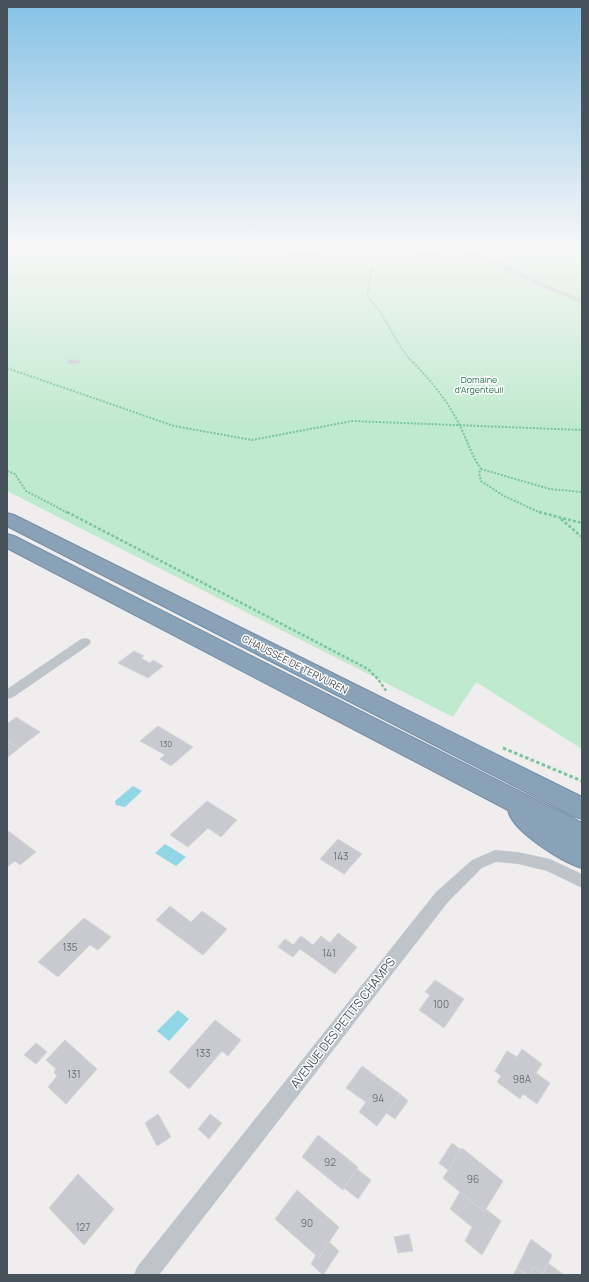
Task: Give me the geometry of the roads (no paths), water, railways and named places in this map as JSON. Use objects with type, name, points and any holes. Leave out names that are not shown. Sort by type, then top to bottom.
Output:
[{"type":"highway","name":"CHAUSSÉE DE TERVUREN","points":[[7,519],[582,809]]},
{"type":"highway","points":[[7,540],[582,836]]},
{"type":"highway","points":[[509,799],[541,832],[582,857]]},
{"type":"street","points":[[7,695],[85,642]]},
{"type":"street","name":"AVENUE DES PETITS CHAMPS","points":[[145,1275],[442,896],[477,864],[495,856],[518,858],[550,865],[582,881]]},
{"type":"water","points":[[133,786],[142,791],[125,807],[116,805],[115,801]]},
{"type":"water","points":[[165,844],[186,857],[176,866],[155,853]]},
{"type":"water","points":[[178,1010],[189,1019],[169,1041],[157,1031]]},
{"type":"park label","name":"Domaine d'Argenteuil","points":[[479,386]]}]
